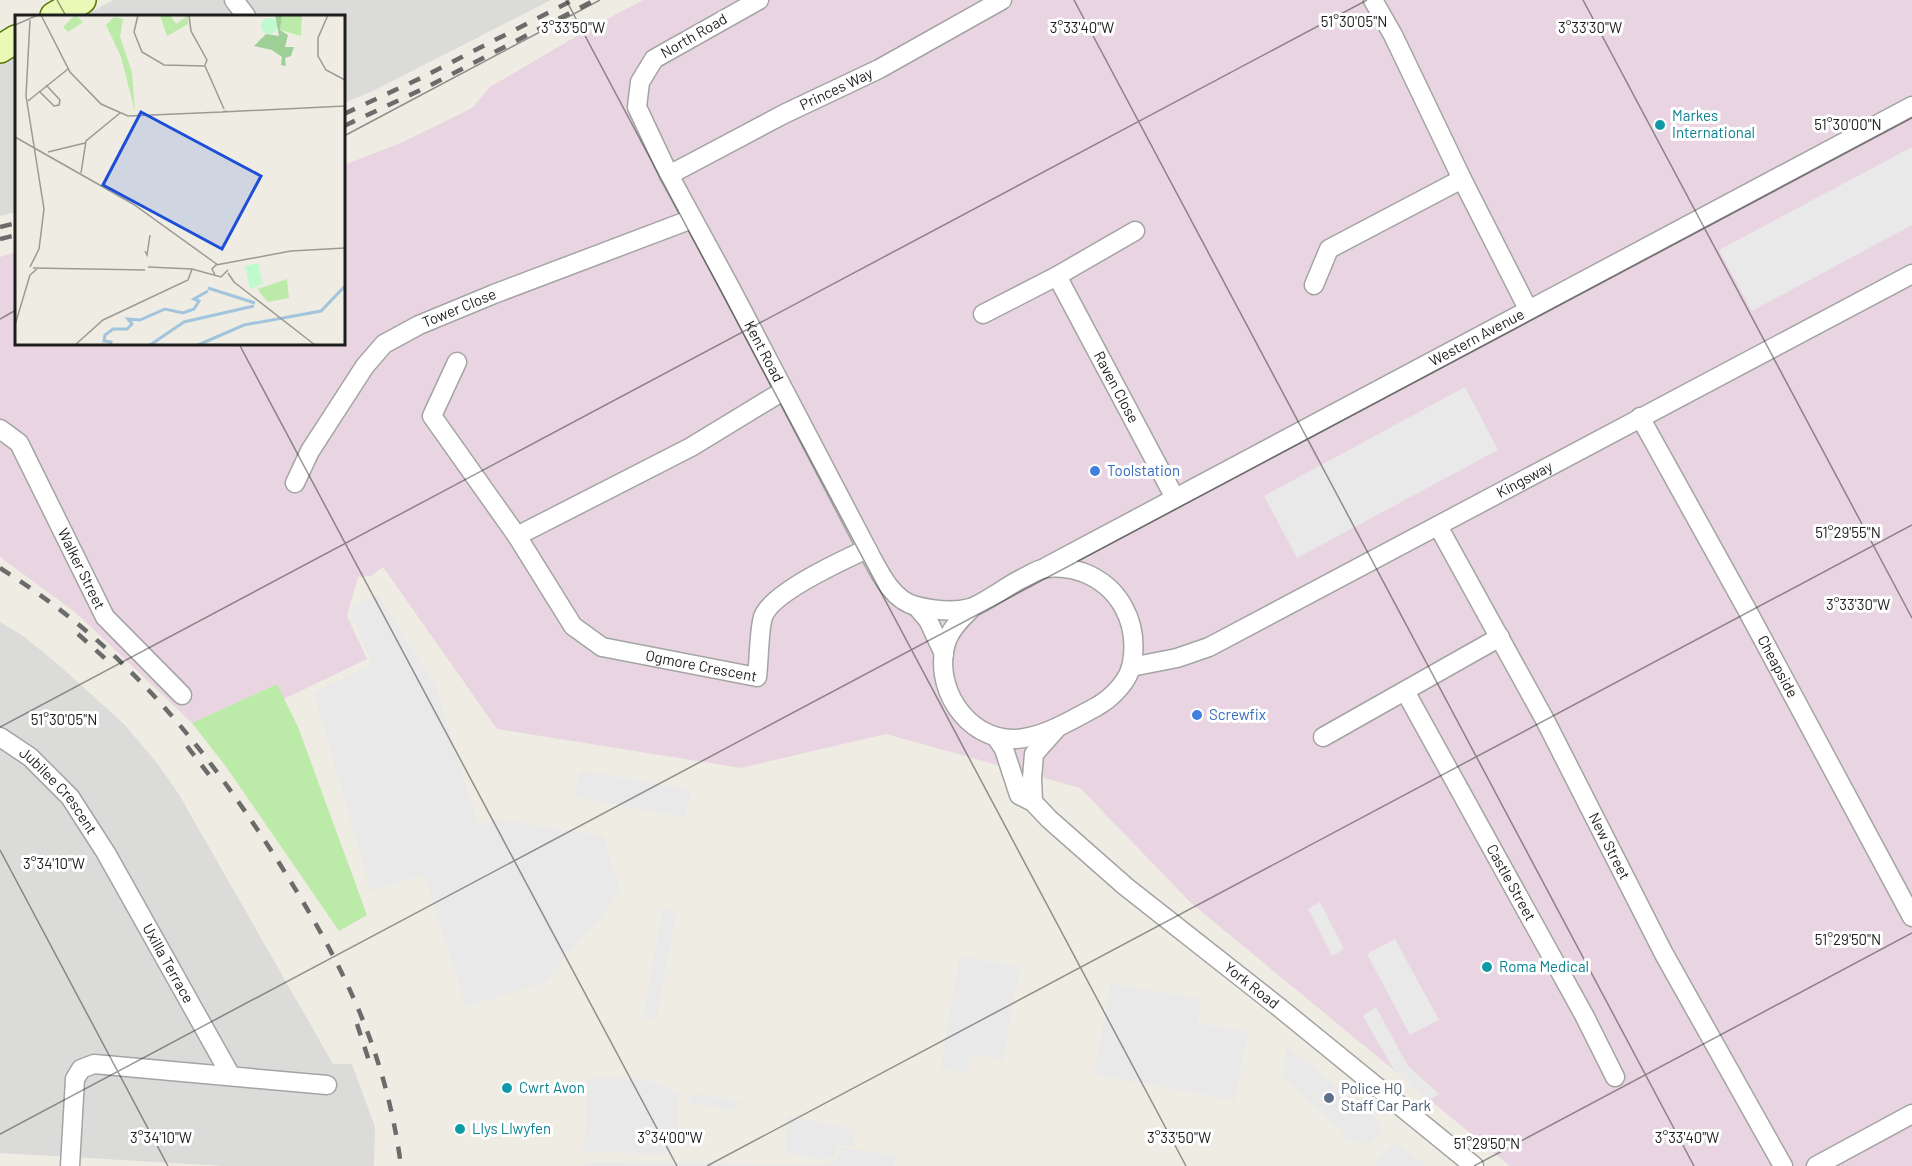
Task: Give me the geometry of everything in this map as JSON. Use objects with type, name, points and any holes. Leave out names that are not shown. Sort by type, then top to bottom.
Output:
[{"type":"main road","points":[[56,15],[82,0]]},
{"type":"main road","points":[[0,49],[15,40]]},
{"type":"street","points":[[234,0],[245,15]]},
{"type":"street","name":"North Road","points":[[640,82],[654,59],[759,0]]},
{"type":"street","name":"Princes Way","points":[[669,175],[784,114],[879,69],[1002,0]]},
{"type":"street","points":[[1373,0],[1393,35],[1528,309]]},
{"type":"street","name":"Kent Road","points":[[640,82],[637,107],[669,175],[881,574],[894,592],[916,606],[952,611],[972,608]]},
{"type":"street","name":"Western Avenue","points":[[1042,569],[1912,106]]},
{"type":"street","points":[[1314,285],[1329,249],[1462,179]]},
{"type":"street","name":"Tower Close","points":[[295,483],[310,451],[365,366],[384,344],[419,325],[494,294],[692,219]]},
{"type":"street","points":[[983,314],[1057,276],[1135,231]]},
{"type":"street","name":"Kingsway","points":[[1131,667],[1177,658],[1209,647],[1912,274]]},
{"type":"street","name":"Raven Close","points":[[1057,276],[1174,498]]},
{"type":"street","name":"Ogmore Crescent","points":[[457,362],[432,416],[517,536],[573,626],[602,648],[757,677],[763,616],[772,603],[785,593],[867,549]]},
{"type":"street","points":[[517,536],[691,447],[783,391]]},
{"type":"street","name":"Cheapside","points":[[1640,417],[1912,916]]},
{"type":"street","name":"Walker Street","points":[[0,429],[19,443],[105,617],[182,695]]},
{"type":"street","name":"New Street","points":[[1438,526],[1500,637],[1664,954],[1784,1166]]},
{"type":"street","points":[[1042,569],[1067,569],[1093,576],[1121,600],[1128,615],[1133,631],[1134,650],[1131,667],[1123,684],[1101,704],[1058,727],[1016,739],[996,737],[968,720],[956,707],[948,691],[944,670],[944,654],[948,639],[955,625],[972,608],[1042,569]]},
{"type":"street","name":"Kent Road","points":[[916,606],[928,620],[944,654]]},
{"type":"street","points":[[1323,736],[1500,637]]},
{"type":"street","name":"Castle Street","points":[[1405,691],[1616,1077]]},
{"type":"street","points":[[1034,802],[1032,778],[1035,754],[1058,727]]},
{"type":"street","name":"Jubilee Crescent","points":[[0,736],[30,757],[70,797],[106,853]]},
{"type":"street","name":"York Road","points":[[996,737],[1004,749],[1019,795],[1034,802],[1056,826],[1125,886],[1280,1008],[1474,1166]]},
{"type":"street","name":"Uxilla Terrace","points":[[106,853],[231,1076]]},
{"type":"street","points":[[70,1166],[75,1079],[81,1069],[94,1064],[327,1085]]},
{"type":"street","points":[[1816,1166],[1912,1114]]},
{"type":"shaded area","points":[[113,0],[551,0],[371,92],[345,103],[345,15],[86,15]]},
{"type":"shaded area","points":[[643,0],[1912,0],[1912,1166],[1510,1166],[1191,903],[1080,788],[886,734],[741,768],[497,729],[383,567],[371,576],[358,577],[347,616],[367,659],[284,699],[277,684],[192,723],[75,612],[0,557],[0,257],[15,252],[15,345],[345,345],[345,165],[403,142],[472,108],[490,87]]},
{"type":"shaded area","points":[[15,57],[15,212],[0,216],[0,65]]},
{"type":"shaded area","points":[[1912,147],[1912,225],[1752,311],[1719,250]]},
{"type":"shaded area","points":[[1465,387],[1498,450],[1297,558],[1264,496]]},
{"type":"shaded area","points":[[377,594],[436,687],[478,825],[496,819],[603,836],[621,893],[544,982],[466,1007],[424,875],[371,891],[314,692],[372,664],[350,614],[354,606]]},
{"type":"shaded area","points":[[0,622],[22,635],[60,666],[125,725],[157,763],[178,793],[333,1064],[352,1064],[375,1127],[374,1166],[224,1166],[0,1153]]},
{"type":"shaded area","points":[[580,770],[691,790],[686,817],[575,797]]},
{"type":"shaded area","points":[[1320,902],[1344,949],[1332,956],[1308,909]]},
{"type":"shaded area","points":[[663,908],[677,910],[656,1019],[643,1017]]},
{"type":"shaded area","points":[[1395,939],[1439,1020],[1410,1035],[1367,954]]},
{"type":"shaded area","points":[[960,956],[1020,967],[1003,1060],[970,1054],[966,1073],[940,1068]]},
{"type":"shaded area","points":[[1111,983],[1202,999],[1198,1023],[1248,1032],[1235,1100],[1094,1075]]},
{"type":"shaded area","points":[[1376,1007],[1408,1066],[1439,1094],[1427,1101],[1394,1070],[1363,1016]]},
{"type":"shaded area","name":"Police HQ Staff Car Park","points":[[1286,1046],[1377,1118],[1382,1132],[1369,1144],[1347,1141],[1339,1128],[1283,1078]]},
{"type":"shaded area","points":[[587,1078],[647,1079],[679,1094],[676,1143],[665,1154],[584,1152]]},
{"type":"shaded area","points":[[696,1094],[743,1102],[730,1110],[691,1103],[687,1098]]},
{"type":"shaded area","points":[[788,1116],[856,1130],[854,1147],[839,1145],[834,1156],[824,1160],[785,1152]]},
{"type":"shaded area","name":"Police HQ Staff Car Park","points":[[1396,1141],[1426,1166],[1373,1166]]},
{"type":"shaded area","points":[[840,1147],[896,1156],[894,1166],[582,1166],[588,1162],[825,1165],[836,1159]]},
{"type":"green space","points":[[277,684],[298,727],[367,915],[339,931],[227,768],[192,723]]},
{"type":"railway","points":[[345,114],[423,77],[573,0]]},
{"type":"railway","points":[[345,126],[427,87],[595,0]]},
{"type":"railway","points":[[0,227],[15,223]]},
{"type":"railway","points":[[0,239],[15,235]]},
{"type":"railway","points":[[0,568],[84,629],[121,662],[187,734],[247,814],[299,895],[339,968],[356,1005],[384,1081],[401,1166]]},
{"type":"railway","points":[[78,634],[109,662]]},
{"type":"railway","points":[[187,746],[216,784]]},
{"type":"railway","points":[[357,1024],[371,1067]]},
{"type":"place","name":"Markes International","points":[[1660,125]]},
{"type":"place","name":"Toolstation","points":[[1095,471]]},
{"type":"place","name":"Screwfix","points":[[1197,715]]},
{"type":"place","name":"Roma Medical","points":[[1487,967]]},
{"type":"place","name":"Cwrt Avon","points":[[507,1088]]},
{"type":"place","name":"Police HQ Staff Car Park","points":[[1329,1098]]},
{"type":"place","name":"Llys Llwyfen","points":[[460,1129]]}]
